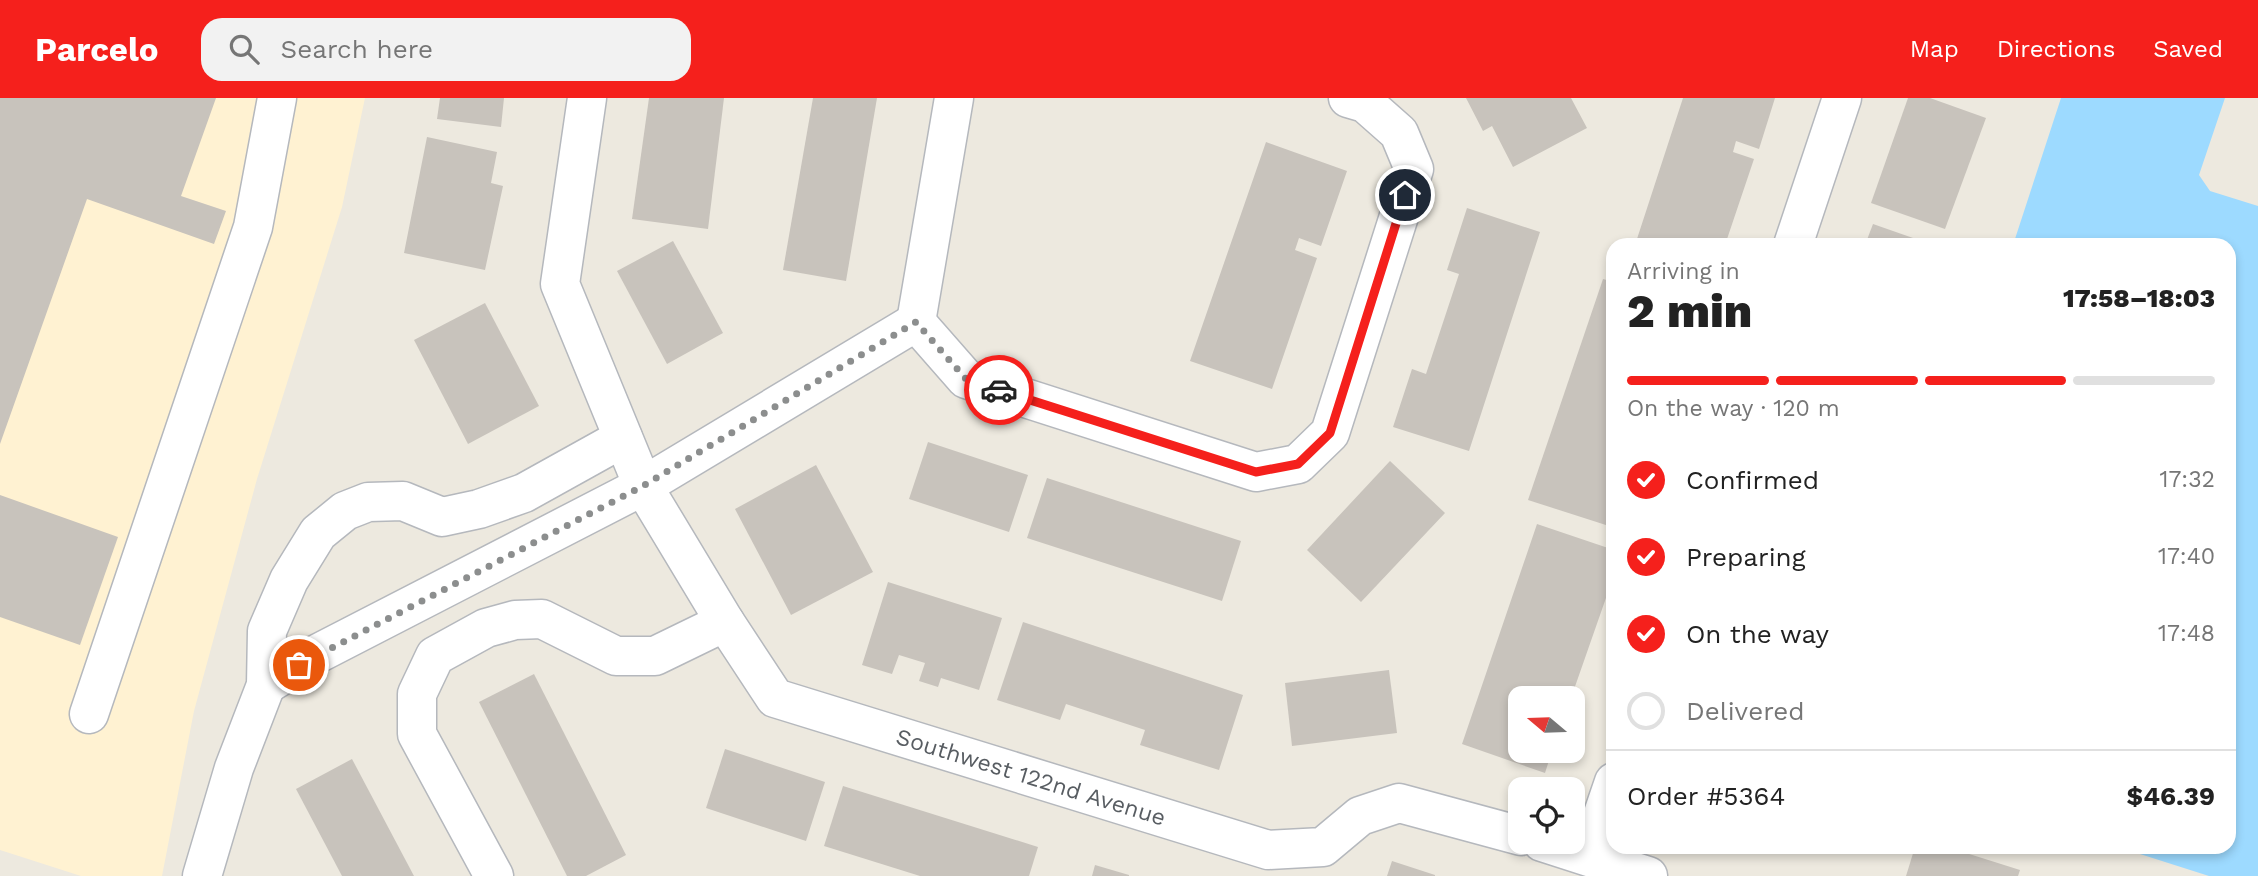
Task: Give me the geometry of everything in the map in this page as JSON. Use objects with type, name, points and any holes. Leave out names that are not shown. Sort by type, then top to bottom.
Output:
[{"type":"street","points":[[89,714],[253,227],[277,98]]},
{"type":"street","name":"Southwest 122nd Avenue","points":[[587,98],[560,284],[643,486],[725,622],[775,698],[1268,850],[1323,848],[1360,816],[1399,803],[1508,832]]},
{"type":"street","points":[[267,685],[315,655],[643,486],[916,322],[954,98]]},
{"type":"street","points":[[916,322],[966,379],[1256,472],[1298,464],[1330,433],[1413,169],[1399,133],[1365,103],[1348,98]]},
{"type":"street","points":[[1795,238],[1842,98]]},
{"type":"street","points":[[202,876],[234,768],[267,685],[267,631],[289,580],[318,533],[345,511],[368,502],[403,501],[442,517],[479,509],[524,493],[623,438]]},
{"type":"street","points":[[494,876],[417,734],[417,694],[435,656],[486,628],[515,620],[542,619],[616,656],[655,656],[725,622]]},
{"type":"street","points":[[1589,855],[1606,805]]},
{"type":"street","points":[[1585,854],[1648,876]]},
{"type":"shaded area","points":[[0,98],[365,98],[342,207],[257,479],[194,711],[162,876],[81,876],[0,850]]},
{"type":"water","points":[[2061,98],[2225,98],[2199,175],[2210,191],[2258,206],[2258,876],[2209,876],[2140,854],[2236,854],[2236,238],[2015,238]]},
{"type":"building","points":[[0,98],[216,98],[181,196],[226,211],[214,244],[87,199],[0,444]]},
{"type":"building","points":[[440,98],[504,98],[501,127],[437,119]]},
{"type":"building","points":[[649,98],[724,98],[708,229],[632,219]]},
{"type":"building","points":[[813,98],[877,98],[846,281],[783,270]]},
{"type":"building","points":[[1466,98],[1571,98],[1587,128],[1513,167],[1492,126],[1483,131]]},
{"type":"building","points":[[1683,98],[1775,98],[1759,149],[1736,141],[1733,152],[1754,159],[1727,238],[1637,238]]},
{"type":"building","points":[[1908,98],[1930,98],[1986,118],[1945,229],[1871,203]]},
{"type":"building","points":[[427,137],[497,152],[491,183],[503,186],[485,270],[404,253]]},
{"type":"building","points":[[1266,142],[1347,171],[1321,246],[1299,238],[1295,250],[1317,258],[1272,389],[1190,361]]},
{"type":"building","points":[[1467,208],[1540,232],[1469,451],[1393,427],[1412,369],[1426,374],[1459,274],[1447,270]]},
{"type":"building","points":[[1873,224],[1913,238],[1868,238]]},
{"type":"building","points":[[673,241],[723,333],[667,364],[617,271]]},
{"type":"building","points":[[1603,279],[1606,280],[1606,525],[1528,500]]},
{"type":"building","points":[[485,303],[539,406],[468,444],[414,340]]},
{"type":"building","points":[[928,442],[1028,475],[1009,532],[909,499]]},
{"type":"building","points":[[1390,461],[1445,513],[1361,602],[1307,550]]},
{"type":"building","points":[[816,465],[873,572],[791,615],[735,509]]},
{"type":"building","points":[[1047,478],[1241,541],[1222,601],[1027,538]]},
{"type":"building","points":[[0,495],[118,537],[80,645],[0,617]]},
{"type":"building","points":[[1537,524],[1606,547],[1606,598],[1575,686],[1508,686],[1508,760],[1462,744]]},
{"type":"building","points":[[888,582],[1002,618],[979,690],[941,678],[938,687],[919,681],[925,663],[899,655],[892,674],[862,665]]},
{"type":"building","points":[[1023,622],[1243,695],[1219,770],[1140,745],[1145,730],[1066,704],[1060,720],[997,700]]},
{"type":"building","points":[[1389,670],[1397,733],[1292,746],[1285,683]]},
{"type":"building","points":[[534,674],[626,855],[586,876],[567,876],[479,702]]},
{"type":"building","points":[[725,749],[825,782],[806,841],[706,808]]},
{"type":"building","points":[[352,759],[414,876],[342,876],[296,789]]},
{"type":"building","points":[[1516,763],[1548,763],[1545,773]]},
{"type":"building","points":[[843,786],[1038,847],[1029,876],[920,876],[824,846]]},
{"type":"building","points":[[1913,854],[1969,854],[2020,870],[2018,876],[1906,876]]},
{"type":"building","points":[[1392,861],[1435,875],[1435,876],[1387,876]]},
{"type":"building","points":[[1095,865],[1129,875],[1129,876],[1092,876]]},
{"type":"way so far","points":[[299,665],[643,486],[916,322],[966,379],[999,390]]},
{"type":"route","points":[[999,390],[1256,472],[1298,464],[1330,433],[1405,195]]}]
